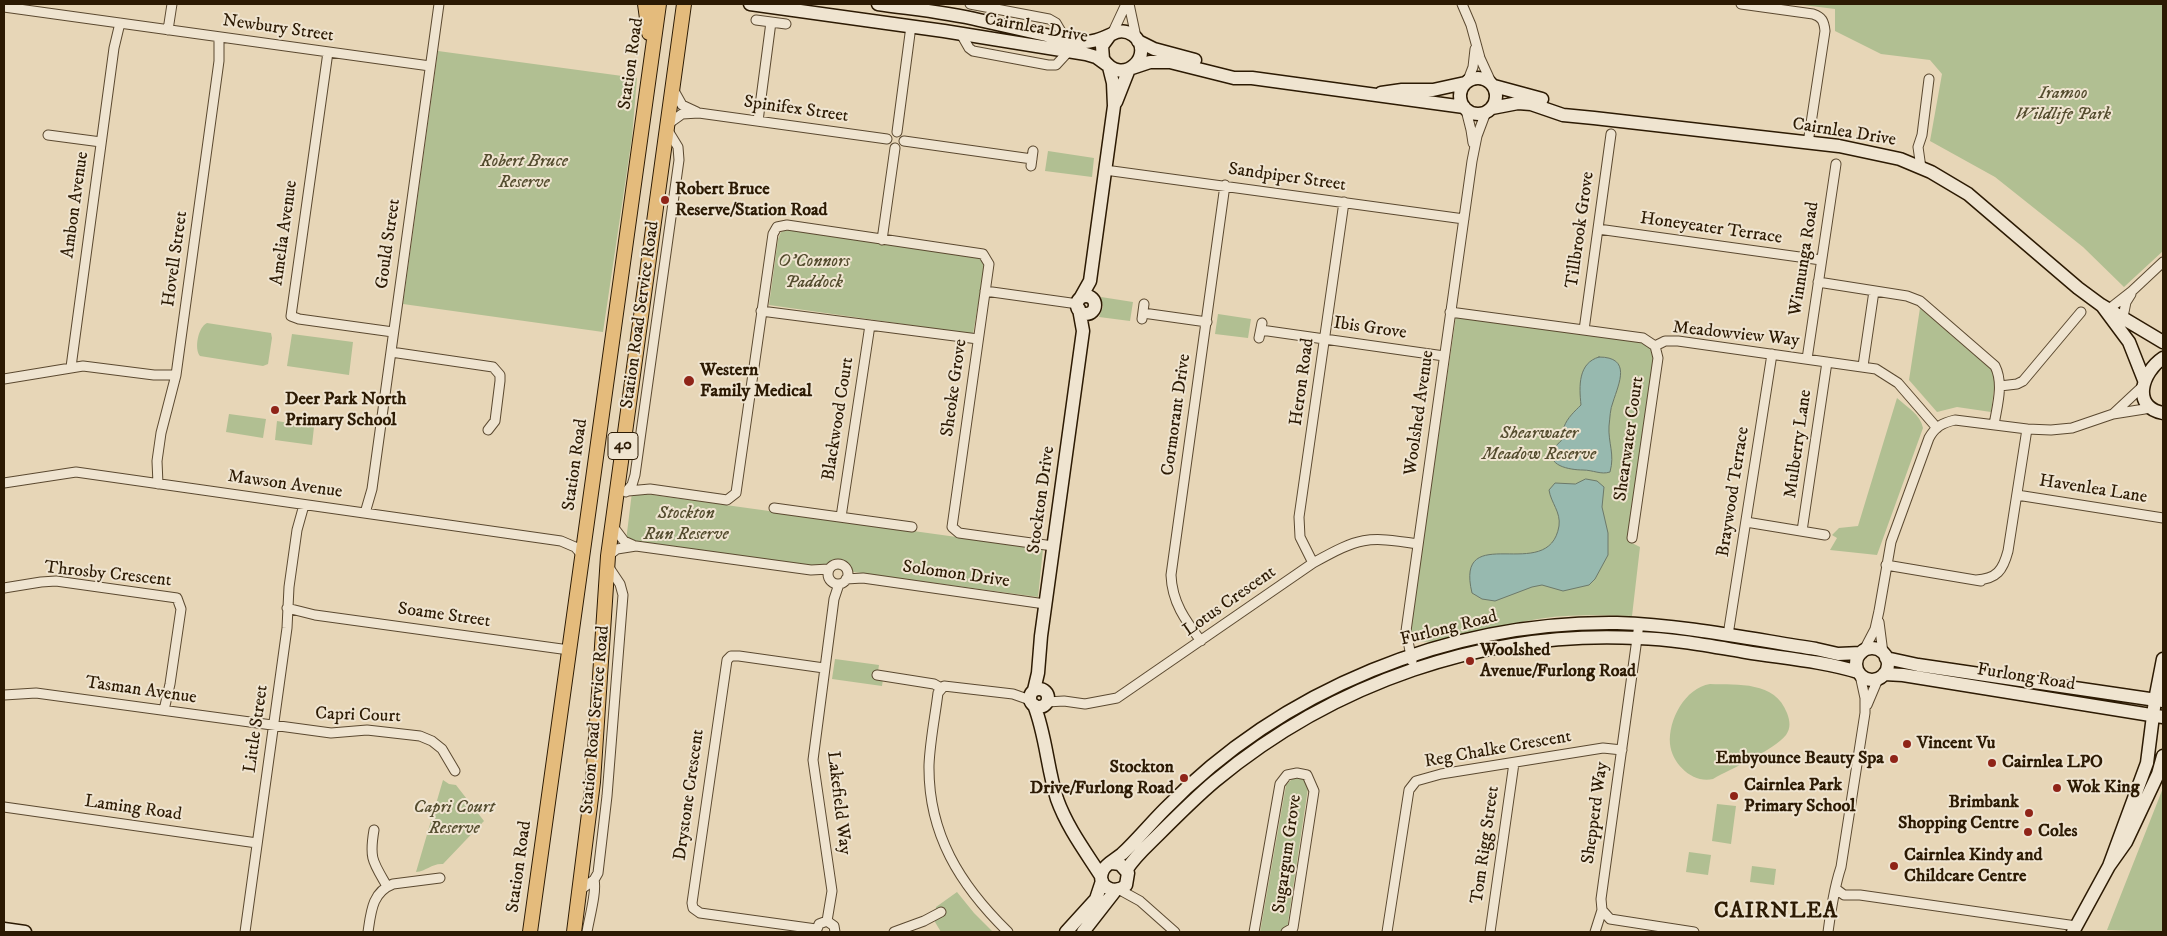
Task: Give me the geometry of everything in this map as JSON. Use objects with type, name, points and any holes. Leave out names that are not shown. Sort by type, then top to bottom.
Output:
[{"type":"main road","points":[[645,4],[648,17],[651,58]]},
{"type":"main road","name":"Station Road","points":[[530,932],[659,4]]},
{"type":"main road","name":"40","points":[[574,932],[593,782],[612,526],[684,4]]},
{"type":"street","points":[[168,30],[172,4]]},
{"type":"street","name":"Gould Street","points":[[369,513],[439,4]]},
{"type":"street","name":"Cairnlea Drive","points":[[750,4],[961,34],[1067,46],[1079,42],[1092,42],[1111,34]]},
{"type":"street","name":"Cairnlea Drive","points":[[878,4],[968,17],[1067,46],[1091,56],[1108,66]]},
{"type":"street","points":[[970,4],[1049,19],[1056,23],[1067,46]]},
{"type":"street","points":[[985,291],[1085,304],[1090,281],[1114,106],[1113,83],[1102,52],[1105,40],[1111,34],[1128,4]]},
{"type":"street","points":[[1114,106],[1131,69],[1140,58],[1141,46],[1137,39],[1128,4]]},
{"type":"street","points":[[1108,66],[1119,71],[1150,62],[1170,62],[1234,78],[1252,78],[1465,108],[1476,114],[1489,110],[1496,97],[1462,4]]},
{"type":"street","points":[[1741,4],[1813,14],[1820,16],[1824,22],[1825,30],[1808,143]]},
{"type":"street","name":"Newbury Street","points":[[4,7],[430,66]]},
{"type":"street","points":[[897,132],[911,26],[916,9]]},
{"type":"street","points":[[756,20],[786,24]]},
{"type":"street","points":[[758,121],[771,22]]},
{"type":"street","name":"Ambon Avenue","points":[[71,367],[118,23]]},
{"type":"street","points":[[1111,34],[1125,32],[1154,49],[1252,78]]},
{"type":"street","name":"Hovell Street","points":[[154,483],[163,424],[175,379],[222,38]]},
{"type":"street","points":[[1465,108],[1460,97],[1461,87],[1473,68],[1475,42]]},
{"type":"street","name":"Amelia Avenue","points":[[328,52],[291,316],[299,319],[393,332]]},
{"type":"street","points":[[1371,95],[1402,90],[1433,90],[1480,77],[1492,84]]},
{"type":"street","points":[[1921,168],[1918,147],[1922,135],[1929,78]]},
{"type":"street","name":"Cairnlea Drive","points":[[1492,84],[1546,100],[1594,118]]},
{"type":"street","name":"Spinifex Street","points":[[673,87],[682,104],[699,113]]},
{"type":"street","name":"Cairnlea Drive","points":[[1489,110],[1518,103],[1531,104],[1563,115],[1839,146],[1900,159],[1921,168],[1968,194],[2078,288],[2105,307],[2163,342]]},
{"type":"street","name":"Woolshed Avenue","points":[[1465,108],[1473,138],[1472,161]]},
{"type":"street","name":"Woolshed Avenue","points":[[1414,668],[1406,631],[1472,161],[1477,136],[1489,110]]},
{"type":"street","name":"Spinifex Street","points":[[667,127],[682,114],[699,113],[887,139]]},
{"type":"street","name":"Station Road Service Road","points":[[615,501],[632,486],[635,475],[679,160],[678,147],[667,127]]},
{"type":"street","points":[[897,132],[902,134],[904,142],[900,147],[895,148],[888,144],[887,139],[890,134],[897,132]]},
{"type":"street","name":"Tillbrook Grove","points":[[1584,330],[1611,134]]},
{"type":"street","points":[[48,135],[101,142]]},
{"type":"street","points":[[904,142],[1032,158]]},
{"type":"street","points":[[1900,159],[1918,147]]},
{"type":"street","points":[[628,491],[650,489],[728,500],[736,493],[772,234],[777,227],[787,225],[882,240],[895,148]]},
{"type":"street","name":"Winnunga Road","points":[[1807,359],[1836,164]]},
{"type":"street","name":"Sandpiper Street","points":[[1105,170],[1464,219]]},
{"type":"street","name":"Cormorant Drive","points":[[1201,642],[1177,605],[1171,584],[1171,574],[1225,185]]},
{"type":"street","name":"Heron Road","points":[[1313,563],[1300,537],[1299,517],[1344,202]]},
{"type":"street","name":"Honeyeater Terrace","points":[[1598,229],[1821,260]]},
{"type":"street","name":"Sheoke Grove","points":[[882,240],[983,254],[989,264],[952,526],[959,532],[1053,546]]},
{"type":"street","points":[[2105,307],[2132,291],[2163,262]]},
{"type":"street","points":[[1818,282],[1907,296],[1920,301],[1995,366],[1999,374],[2000,386],[1994,425]]},
{"type":"street","points":[[1863,366],[1874,291]]},
{"type":"street","points":[[2123,317],[2126,302],[2132,291]]},
{"type":"street","name":"Stockton Drive","points":[[1039,697],[1038,673],[1045,604],[1083,331],[1085,304]]},
{"type":"street","name":"Cairnlea Drive","points":[[2105,307],[2129,342],[2143,383],[2145,399],[2159,413]]},
{"type":"street","points":[[761,311],[978,339]]},
{"type":"street","points":[[1143,312],[1207,322]]},
{"type":"street","name":"Meadowview Way","points":[[1450,312],[1643,338],[1655,346],[1665,341],[1678,341],[1876,369],[1898,383],[1937,428]]},
{"type":"street","points":[[2000,386],[2017,384],[2023,381],[2080,312]]},
{"type":"street","name":"Blackwood Court","points":[[841,517],[870,325]]},
{"type":"street","name":"Ibis Grove","points":[[1260,330],[1444,356]]},
{"type":"street","name":"Shearwater Court","points":[[1632,538],[1658,358],[1655,346]]},
{"type":"street","points":[[390,352],[493,367],[498,372],[500,381],[495,421],[488,430]]},
{"type":"street","name":"Braywood Terrace","points":[[1728,635],[1772,354]]},
{"type":"street","points":[[2113,414],[2143,383],[2149,370],[2163,358]]},
{"type":"street","name":"Mulberry Lane","points":[[1802,531],[1828,362]]},
{"type":"street","points":[[4,379],[84,366],[175,379]]},
{"type":"street","points":[[1828,932],[1831,910],[1840,890],[1841,867],[1865,713],[1865,698],[1856,662],[1875,629],[1891,542],[1929,438],[1944,422],[1955,420],[2027,429],[2072,428],[2113,414],[2159,413]]},
{"type":"street","points":[[1886,565],[1976,580],[1995,576],[2004,566],[2008,551],[2027,429]]},
{"type":"street","name":"Mawson Avenue","points":[[4,483],[76,472],[562,540],[575,538],[586,532]]},
{"type":"street","points":[[635,475],[638,481],[650,489]]},
{"type":"street","name":"Havenlea Lane","points":[[2017,495],[2163,518]]},
{"type":"street","name":"Little Street","points":[[245,932],[287,628],[287,611],[301,504]]},
{"type":"street","points":[[774,508],[912,527]]},
{"type":"street","points":[[1746,522],[1825,535]]},
{"type":"street","name":"Solomon Drive","points":[[612,526],[624,540],[636,546]]},
{"type":"street","name":"Lotus Crescent","points":[[1039,697],[1085,704],[1117,698],[1201,642],[1313,563],[1344,546],[1365,539],[1381,539],[1418,544]]},
{"type":"street","name":"Mawson Avenue","points":[[562,540],[574,546],[582,555]]},
{"type":"street","name":"Solomon Drive","points":[[608,561],[617,549],[636,546],[811,570],[837,577],[863,578],[1045,604]]},
{"type":"street","name":"Station Road Service Road","points":[[587,932],[592,901],[596,890],[594,880],[599,866],[607,796],[623,595],[620,584],[608,561]]},
{"type":"street","name":"Lakefield Way","points":[[827,921],[832,891],[813,760],[837,577]]},
{"type":"street","name":"Throsby Crescent","points":[[4,588],[41,582],[56,582],[183,597],[167,711]]},
{"type":"street","name":"Soame Street","points":[[287,611],[569,650]]},
{"type":"street","points":[[1865,713],[1888,666],[1879,630],[1879,612]]},
{"type":"street","name":"Furlong Road","points":[[1110,864],[1179,795],[1244,740],[1284,714],[1341,683],[1410,655],[1498,633],[1546,626],[1581,624],[1639,624],[1728,635],[1838,654],[1862,652]]},
{"type":"street","name":"Shepperd Way","points":[[1595,932],[1602,910],[1600,899],[1639,624]]},
{"type":"street","name":"Furlong Road","points":[[1083,932],[1123,883],[1142,848],[1204,790],[1252,752],[1323,707],[1414,668],[1515,644],[1556,639],[1638,638],[1832,665],[1859,674]]},
{"type":"street","points":[[1862,652],[1874,648],[1884,655]]},
{"type":"street","name":"Furlong Road","points":[[1884,655],[1918,665],[2159,700]]},
{"type":"street","name":"Drystone Crescent","points":[[816,931],[704,914],[694,910],[692,903],[726,660],[731,656],[739,656],[824,668]]},
{"type":"street","points":[[2109,866],[2147,763],[2158,716],[2163,659]]},
{"type":"street","points":[[1967,672],[1976,679],[1978,688]]},
{"type":"street","points":[[1859,674],[1868,680],[1881,677]]},
{"type":"street","points":[[877,675],[934,684],[941,688]]},
{"type":"street","name":"Furlong Road","points":[[1881,677],[1903,675],[2158,716]]},
{"type":"street","points":[[1008,932],[982,906],[962,878],[942,841],[934,813],[930,791],[930,756],[938,693],[941,688],[947,685],[1039,697],[1041,724],[1057,798],[1067,823],[1086,851],[1107,888],[1123,883]]},
{"type":"street","name":"Tasman Avenue","points":[[4,694],[36,694],[274,726]]},
{"type":"street","name":"Capri Court","points":[[274,726],[338,734],[367,730],[420,736],[432,741],[442,749],[455,771]]},
{"type":"street","name":"Reg Chalke Crescent","points":[[1387,932],[1409,790],[1416,781],[1441,774],[1603,748],[1622,750]]},
{"type":"street","points":[[1840,890],[2074,929],[2109,866],[2133,829],[2158,774],[2163,756]]},
{"type":"street","name":"Tom Rigg Street","points":[[1490,932],[1514,763]]},
{"type":"street","name":"Sugargum Grove","points":[[1258,930],[1280,784],[1286,775],[1297,772],[1307,775],[1314,791],[1293,928],[1286,932]]},
{"type":"street","name":"Laming Road","points":[[4,807],[257,842]]},
{"type":"street","points":[[374,830],[371,850],[372,858],[387,886]]},
{"type":"street","points":[[1086,851],[1110,864],[1120,864],[1123,883],[1140,901],[1176,932]]},
{"type":"street","points":[[1066,932],[1096,899],[1102,871],[1110,864]]},
{"type":"street","points":[[368,932],[373,901],[387,886],[440,878]]},
{"type":"street","points":[[580,890],[594,880]]},
{"type":"street","points":[[1602,910],[1610,919],[1694,932]]},
{"type":"street","points":[[894,932],[924,921],[941,912]]},
{"type":"street","points":[[816,931],[821,922],[827,921],[834,926],[837,932]]},
{"type":"street","points":[[4,929],[25,932]]},
{"type":"green space","name":"Iramoo Wildlife Park","points":[[1795,4],[2163,4],[2163,251],[2124,287],[2083,247],[1995,177],[1930,141],[1942,74],[1930,60],[1881,54],[1835,31],[1835,9]]},
{"type":"green space","name":"Robert Bruce Reserve","points":[[438,51],[637,78],[632,137],[603,332],[403,304]]},
{"type":"green space","points":[[1048,151],[1094,158],[1092,177],[1045,171]]},
{"type":"green space","name":"O'Connors Paddock","points":[[788,230],[980,258],[985,264],[973,334],[769,305],[778,239],[781,232]]},
{"type":"green space","points":[[1101,297],[1133,302],[1130,321],[1099,317],[1103,307]]},
{"type":"green space","points":[[1920,308],[1993,371],[1995,382],[1991,412],[1957,407],[1937,412],[1909,380]]},
{"type":"green space","points":[[1218,314],[1251,319],[1248,338],[1215,334]]},
{"type":"green space","name":"Shearwater Meadow Reserve","points":[[1456,316],[1642,342],[1652,347],[1655,356],[1628,541],[1640,547],[1632,616],[1582,615],[1544,618],[1441,641],[1414,641],[1410,633]]},
{"type":"green space","points":[[207,323],[271,333],[268,364],[263,366],[200,356],[197,348],[199,333]]},
{"type":"green space","points":[[292,334],[353,342],[349,375],[287,366]]},
{"type":"green space","points":[[1897,398],[1916,415],[1923,428],[1877,555],[1830,550],[1837,538],[1832,535],[1839,528],[1858,526]]},
{"type":"green space","points":[[229,414],[266,419],[263,438],[226,432]]},
{"type":"green space","points":[[277,421],[314,427],[312,445],[275,440]]},
{"type":"green space","name":"Stockton Run Reserve","points":[[632,492],[1043,549],[1038,597],[626,541]]},
{"type":"green space","points":[[835,659],[879,665],[877,678],[883,679],[882,686],[832,679]]},
{"type":"green space","points":[[1710,684],[1744,685],[1765,690],[1774,695],[1781,703],[1787,713],[1790,724],[1786,735],[1772,747],[1713,779],[1705,780],[1691,775],[1679,765],[1672,751],[1670,735],[1675,716],[1686,698],[1701,687]]},
{"type":"green space","points":[[1299,777],[1304,779],[1308,788],[1288,922],[1290,932],[1260,932],[1286,785],[1293,778]]},
{"type":"green space","name":"Capri Court Reserve","points":[[443,780],[449,784],[456,785],[484,821],[443,864],[416,872]]},
{"type":"green space","points":[[2163,788],[2163,932],[2107,930]]},
{"type":"green space","points":[[1717,804],[1736,806],[1731,844],[1712,841]]},
{"type":"green space","points":[[1689,852],[1711,855],[1708,875],[1686,872]]},
{"type":"green space","points":[[1752,866],[1776,869],[1774,885],[1750,882]]},
{"type":"green space","points":[[957,892],[993,932],[941,932],[935,922],[936,907]]},
{"type":"water","points":[[1599,357],[1616,361],[1620,366],[1621,372],[1610,417],[1609,432],[1612,454],[1610,472],[1603,473],[1560,466],[1555,463],[1552,453],[1563,438],[1564,427],[1567,421],[1581,405],[1581,376],[1587,364]]},
{"type":"water","points":[[1586,479],[1597,481],[1604,487],[1602,507],[1608,533],[1608,555],[1595,579],[1589,585],[1563,591],[1542,585],[1495,601],[1482,599],[1472,593],[1470,571],[1477,559],[1489,555],[1522,554],[1539,551],[1552,543],[1559,526],[1559,521],[1549,490],[1555,483],[1575,484]]},
{"type":"place","name":"Robert Bruce Reserve/Station Road","points":[[665,200]]},
{"type":"place","name":"Western Family Medical","points":[[689,381]]},
{"type":"place","name":"Deer Park North Primary School","points":[[275,410]]},
{"type":"place","name":"Woolshed Avenue/Furlong Road","points":[[1470,661]]},
{"type":"place","name":"Vincent Vu","points":[[1907,744]]},
{"type":"place","name":"Embyounce Beauty Spa","points":[[1894,759]]},
{"type":"place","name":"Cairnlea LPO","points":[[1992,763]]},
{"type":"place","name":"Stockton Drive/Furlong Road","points":[[1184,778]]},
{"type":"place","name":"Wok King","points":[[2057,788]]},
{"type":"place","name":"Cairnlea Park Primary School","points":[[1734,796]]},
{"type":"place","name":"Brimbank Shopping Centre","points":[[2029,813]]},
{"type":"place","name":"Coles","points":[[2028,832]]},
{"type":"place","name":"Cairnlea Kindy and Childcare Centre","points":[[1894,866]]},
{"type":"district","name":"CAIRNLEA","points":[[1776,912]]}]
